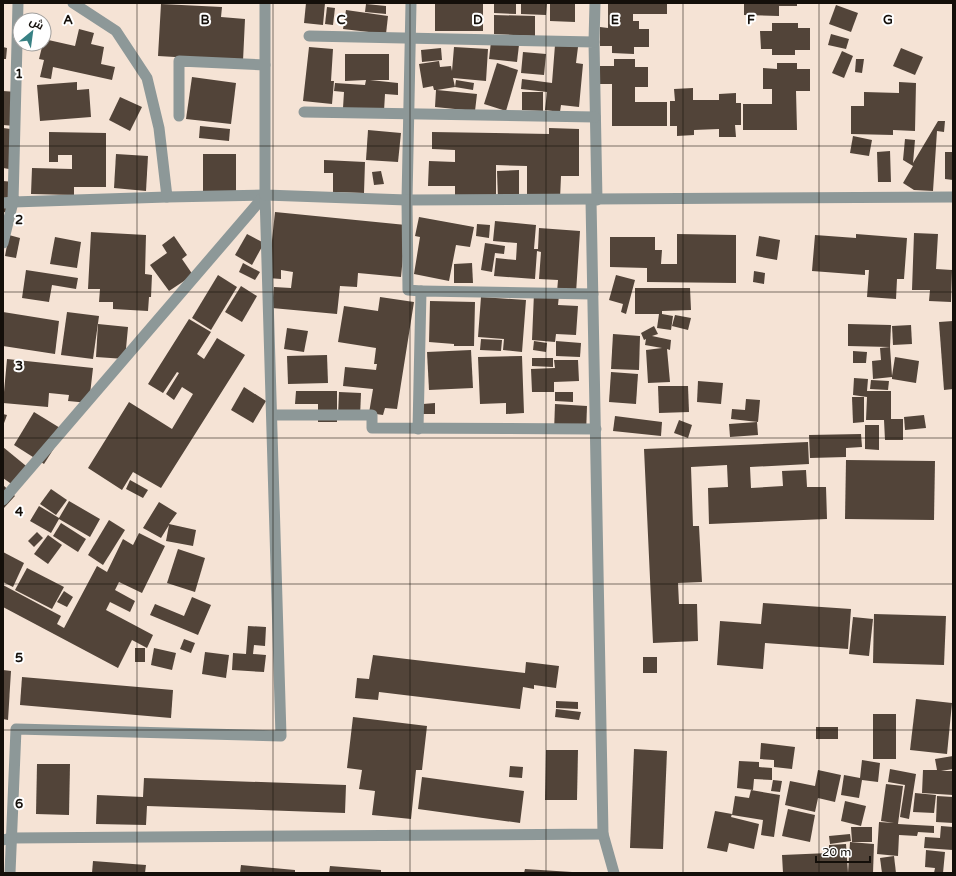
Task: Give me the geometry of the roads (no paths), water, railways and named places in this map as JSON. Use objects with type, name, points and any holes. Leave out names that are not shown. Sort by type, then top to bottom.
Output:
[{"type":"street","points":[[3,243],[8,203],[18,3]]},
{"type":"street","points":[[73,3],[116,30],[146,78],[159,128],[167,197]]},
{"type":"street","points":[[10,873],[7,839],[16,729],[281,736],[265,195],[265,3]]},
{"type":"street","points":[[411,3],[408,290],[593,294]]},
{"type":"street","points":[[595,3],[593,294],[603,834],[614,873]]},
{"type":"street","points":[[309,36],[594,42]]},
{"type":"street","points":[[179,116],[179,61],[265,65]]},
{"type":"street","points":[[304,112],[595,117]]},
{"type":"street","points":[[8,203],[265,195],[408,200],[953,197]]},
{"type":"street","points":[[3,500],[265,195]]},
{"type":"street","points":[[418,429],[421,291]]},
{"type":"street","points":[[272,415],[372,415],[372,428],[596,429]]},
{"type":"street","points":[[7,839],[603,834]]}]
